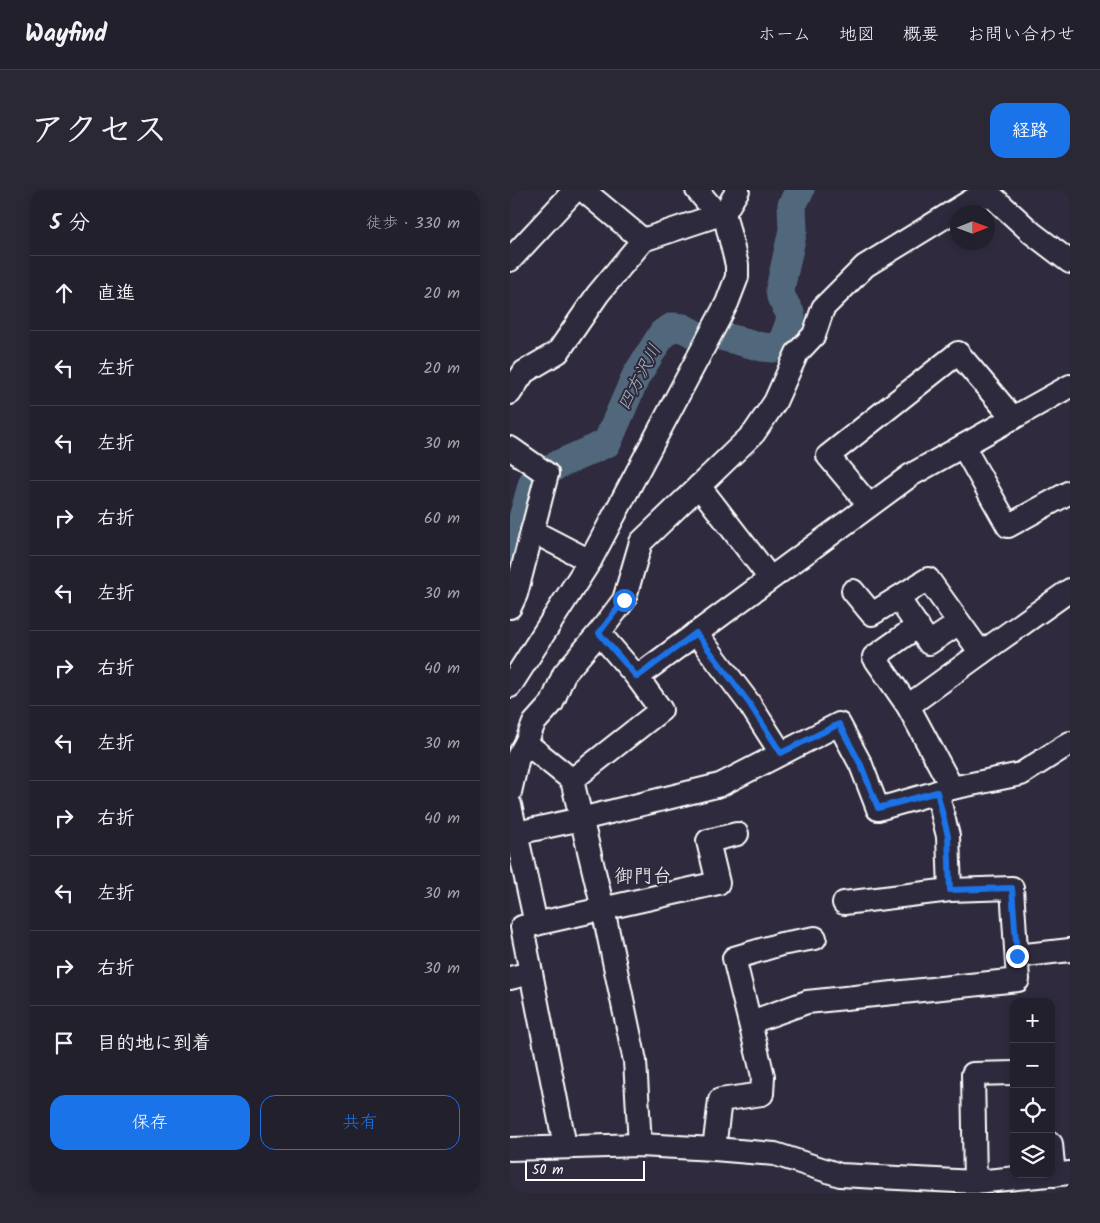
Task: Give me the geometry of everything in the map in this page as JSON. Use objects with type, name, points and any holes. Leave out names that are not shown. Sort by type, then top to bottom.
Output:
[{"type":"street","points":[[510,260],[575,190]]},
{"type":"street","points":[[583,190],[643,240]]},
{"type":"street","points":[[510,686],[590,561],[727,303],[737,277],[737,265],[721,214],[698,190]]},
{"type":"street","points":[[510,393],[524,372],[558,352],[598,294],[643,240],[721,214],[738,190]]},
{"type":"street","points":[[510,792],[518,757],[534,724],[552,703],[564,674],[624,600],[641,542],[754,433],[776,402],[797,353],[814,335],[823,308],[866,266],[982,194],[997,194],[1032,233],[1070,261]]},
{"type":"street","points":[[869,505],[828,456],[958,353],[1013,418]]},
{"type":"street","points":[[637,677],[911,475],[1070,386]]},
{"type":"street","points":[[963,446],[1008,526],[1070,492]]},
{"type":"street","points":[[510,448],[547,474],[516,594],[510,608]]},
{"type":"street","points":[[699,486],[770,578]]},
{"type":"street","points":[[532,531],[590,561]]},
{"type":"street","points":[[853,591],[872,614],[928,579],[980,653]]},
{"type":"street","points":[[908,706],[1070,590]]},
{"type":"street","points":[[898,598],[929,642],[959,623]]},
{"type":"street","points":[[918,626],[874,658],[908,706],[944,790],[950,890]]},
{"type":"street","points":[[572,780],[661,710],[637,677],[599,633]]},
{"type":"street","points":[[696,633],[749,703],[781,753]]},
{"type":"street","points":[[517,833],[720,785],[839,724],[861,765],[878,808],[944,790],[1021,774],[1070,743]]},
{"type":"street","points":[[526,743],[572,780],[603,910],[635,1061],[640,1145]]},
{"type":"street","points":[[510,805],[536,924]]},
{"type":"street","points":[[565,1146],[520,976],[522,927],[718,883],[708,841],[737,834]]},
{"type":"street","points":[[751,1022],[807,1002],[1018,980],[1012,888],[950,890],[844,903]]},
{"type":"street","points":[[714,1149],[720,1100],[762,1094],[763,1076],[734,958],[782,944],[815,938]]},
{"type":"street","points":[[1017,956],[1070,950]]},
{"type":"street","points":[[975,1182],[973,1074],[1010,1073]]},
{"type":"street","points":[[510,1149],[640,1145],[714,1149],[775,1154],[840,1175],[975,1182],[1062,1174],[1055,1155]]},
{"type":"waterway","name":"四方沢川","points":[[510,565],[533,482],[557,465],[607,443],[636,376],[663,333],[673,327],[683,328],[698,336],[717,335],[762,347],[773,348],[780,344],[784,338],[791,315],[781,297],[780,289],[793,230],[792,205],[800,190]]},
{"type":"district","name":"御門台","points":[[643,875]]},
{"type":"route","points":[[624,600],[599,633],[637,677],[696,633],[749,703],[781,753],[839,724],[861,765],[878,808],[937,792],[948,836],[950,890],[1012,888],[1017,956]]}]
